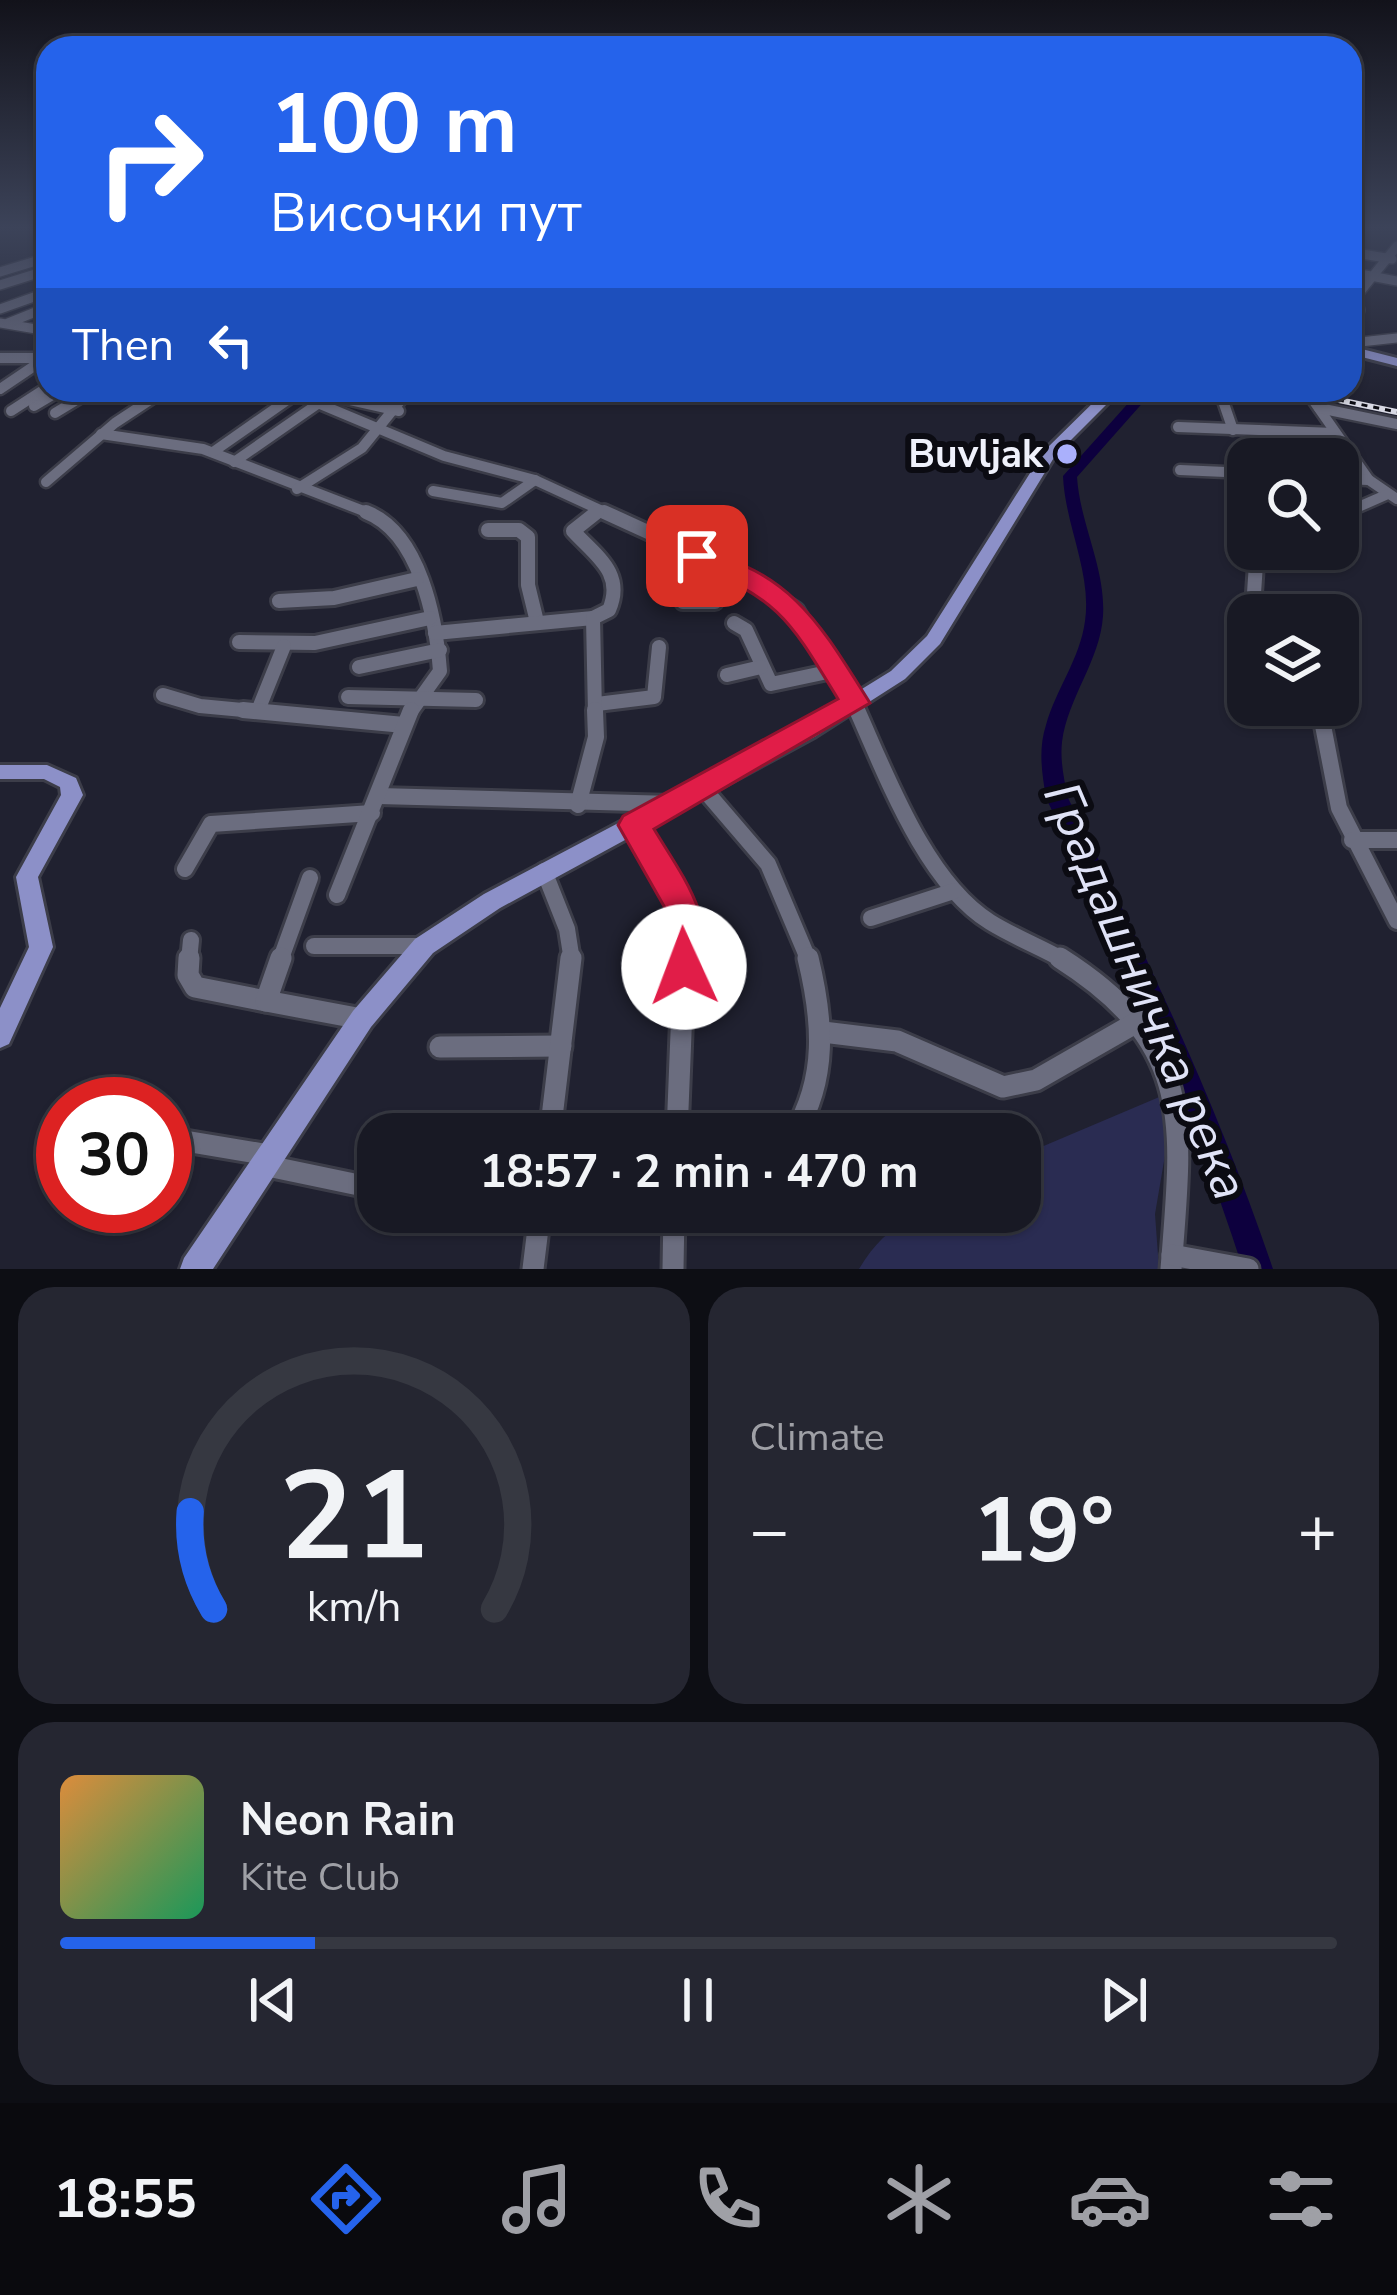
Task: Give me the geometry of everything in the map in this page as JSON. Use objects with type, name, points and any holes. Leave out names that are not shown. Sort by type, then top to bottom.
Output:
[{"type":"main road","points":[[1362,349],[1397,362]]},
{"type":"main road","points":[[194,1269],[362,1018],[424,946],[544,872],[898,675],[934,640],[1049,454],[1102,402]]},
{"type":"main road","points":[[0,772],[56,774],[69,783],[72,795],[27,877],[41,947],[0,1036]]},
{"type":"street","points":[[0,305],[36,292]]},
{"type":"street","points":[[3,323],[36,311]]},
{"type":"street","points":[[3,323],[36,329]]},
{"type":"street","points":[[1362,343],[1397,338]]},
{"type":"street","points":[[0,358],[36,358]]},
{"type":"street","points":[[0,371],[17,358]]},
{"type":"street","points":[[0,389],[36,365]]},
{"type":"street","points":[[11,411],[36,395]]},
{"type":"street","points":[[34,406],[41,402]]},
{"type":"street","points":[[55,413],[73,402]]},
{"type":"street","points":[[46,482],[79,458],[101,434],[148,402]]},
{"type":"street","points":[[212,452],[284,402]]},
{"type":"street","points":[[314,402],[444,456],[535,480],[789,603],[837,670],[897,800],[954,891],[988,920],[1093,980],[1139,1021],[1160,1058],[1180,1122],[1172,1262],[1236,1267]]},
{"type":"street","points":[[359,402],[399,411]]},
{"type":"street","points":[[297,489],[323,478],[385,430],[403,402]]},
{"type":"street","points":[[1223,402],[1233,430]]},
{"type":"street","points":[[1315,402],[1369,480],[1393,497]]},
{"type":"street","points":[[234,462],[319,404]]},
{"type":"street","points":[[1319,408],[1397,424]]},
{"type":"street","points":[[1178,427],[1334,433]]},
{"type":"street","points":[[101,434],[212,452],[391,524],[417,579],[440,650],[438,678],[404,725],[337,895]]},
{"type":"street","points":[[1180,470],[1227,472]]},
{"type":"street","points":[[1359,479],[1369,480]]},
{"type":"street","points":[[433,491],[502,503],[535,480]]},
{"type":"street","points":[[1359,509],[1393,497]]},
{"type":"street","points":[[239,642],[284,646],[432,625],[593,618],[609,610],[616,590],[605,556],[573,531],[599,510]]},
{"type":"street","points":[[488,530],[519,530],[528,537],[528,585],[537,622]]},
{"type":"street","points":[[672,585],[683,602],[716,602],[696,568],[697,556]]},
{"type":"street","points":[[279,601],[320,600],[417,579]]},
{"type":"street","points":[[578,805],[596,737],[593,618]]},
{"type":"street","points":[[734,623],[746,630],[773,684],[837,670]]},
{"type":"street","points":[[260,708],[284,646]]},
{"type":"street","points":[[597,704],[654,698],[659,647]]},
{"type":"street","points":[[359,667],[440,650]]},
{"type":"street","points":[[728,675],[761,667]]},
{"type":"street","points":[[163,695],[200,706],[404,725]]},
{"type":"street","points":[[348,697],[476,700]]},
{"type":"street","points":[[1323,726],[1339,808],[1397,921]]},
{"type":"street","points":[[702,787],[777,879],[802,946],[823,1033],[814,1095],[805,1113]]},
{"type":"street","points":[[185,869],[203,830],[215,823],[376,805],[672,804]]},
{"type":"street","points":[[634,825],[685,917],[678,1113]]},
{"type":"street","points":[[1352,840],[1397,840]]},
{"type":"street","points":[[544,872],[572,952],[553,1113]]},
{"type":"street","points":[[266,1001],[310,878]]},
{"type":"street","points":[[871,918],[954,891]]},
{"type":"street","points":[[191,940],[188,975],[195,987],[362,1018]]},
{"type":"street","points":[[314,946],[424,946]]},
{"type":"street","points":[[823,1033],[897,1041],[1004,1088],[1036,1080],[1139,1021]]},
{"type":"street","points":[[440,1047],[561,1046]]},
{"type":"street","points":[[192,1143],[357,1184]]},
{"type":"street","points":[[533,1269],[537,1233]]},
{"type":"street","points":[[673,1269],[674,1233]]},
{"type":"shaded area","points":[[1164,1095],[1171,1120],[1155,1214],[1159,1269],[859,1269],[890,1233],[1041,1233],[1041,1147]]},
{"type":"waterway","name":"Градашничка река","points":[[1136,402],[1070,476],[1093,585],[1094,622],[1056,725],[1052,770],[1057,798],[1192,1087],[1258,1269]]},
{"type":"railway","points":[[1349,402],[1397,412]]},
{"type":"place","name":"Buvljak","points":[[1067,454]]},
{"type":"route","points":[[684,967],[682,908],[634,825],[855,703],[822,644],[796,610],[744,576],[697,556]]}]
